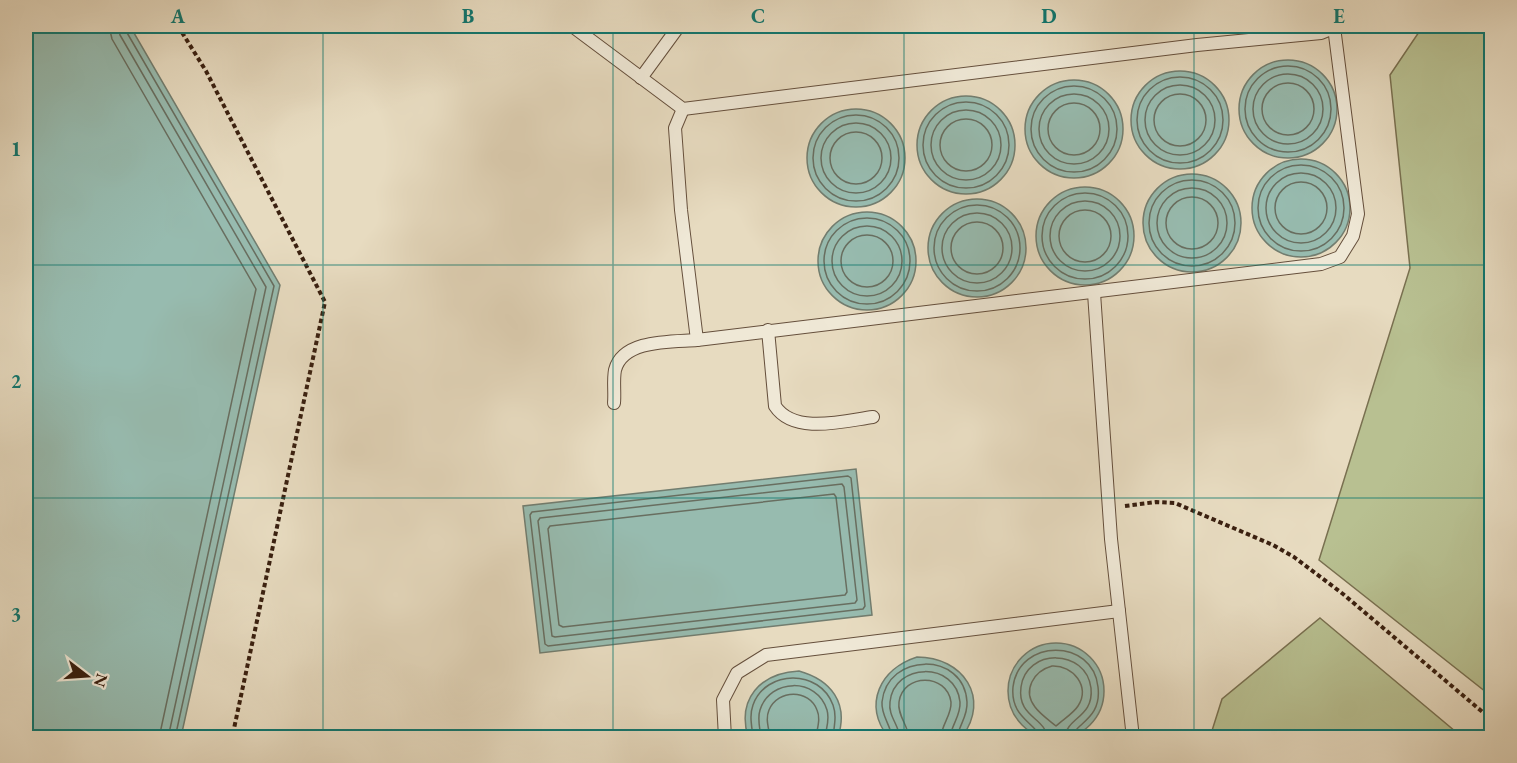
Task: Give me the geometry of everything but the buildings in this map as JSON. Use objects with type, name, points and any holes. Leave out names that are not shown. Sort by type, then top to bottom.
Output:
[{"type":"lane","points":[[572,26],[683,109],[1197,45],[1321,33],[1336,26],[1358,214],[1353,236],[1340,257],[1321,264],[1094,293],[640,345],[623,356],[615,369],[614,403]]},
{"type":"lane","points":[[641,78],[679,26]]},
{"type":"lane","points":[[683,109],[675,128],[681,210],[697,340]]},
{"type":"lane","points":[[1094,293],[1109,507],[1133,738]]},
{"type":"lane","points":[[768,330],[775,406],[781,415],[796,421],[818,424],[873,417]]},
{"type":"lane","points":[[725,738],[723,700],[737,673],[766,655],[1119,611]]},
{"type":"path","points":[[178,26],[206,71],[325,302],[232,738]]},
{"type":"path","points":[[1109,507],[1156,502],[1175,503],[1274,545],[1294,556],[1343,594],[1491,720]]},
{"type":"green space","points":[[1423,26],[1491,26],[1491,696],[1319,560],[1410,268],[1390,75]]},
{"type":"green space","points":[[1320,618],[1462,737],[1210,737],[1222,699]]},
{"type":"water","points":[[26,26],[130,26],[280,285],[181,737],[26,737]]},
{"type":"water","points":[[1288,60],[1307,64],[1322,75],[1333,90],[1337,109],[1333,128],[1322,143],[1307,154],[1288,158],[1269,154],[1254,143],[1243,128],[1239,109],[1243,90],[1254,75],[1269,64]]},
{"type":"water","points":[[1180,71],[1199,75],[1214,86],[1225,101],[1229,120],[1225,139],[1214,154],[1199,165],[1180,169],[1161,165],[1146,154],[1135,139],[1131,120],[1135,101],[1146,86],[1161,75]]},
{"type":"water","points":[[1074,80],[1093,84],[1108,95],[1119,110],[1123,129],[1119,148],[1108,163],[1093,174],[1074,178],[1055,174],[1040,163],[1029,148],[1025,129],[1029,110],[1040,95],[1055,84]]},
{"type":"water","points":[[966,96],[985,100],[1000,111],[1011,126],[1015,145],[1011,164],[1000,179],[985,190],[966,194],[947,190],[932,179],[921,164],[917,145],[921,126],[932,111],[947,100]]},
{"type":"water","points":[[856,109],[875,113],[890,124],[901,139],[905,158],[901,177],[890,192],[875,203],[856,207],[837,203],[822,192],[811,177],[807,158],[811,139],[822,124],[837,113]]},
{"type":"water","points":[[1301,159],[1320,163],[1335,174],[1346,189],[1350,208],[1346,227],[1335,242],[1320,253],[1301,257],[1282,253],[1267,242],[1256,227],[1252,208],[1256,189],[1267,174],[1282,163]]},
{"type":"water","points":[[1192,174],[1211,178],[1226,189],[1237,204],[1241,223],[1237,242],[1226,257],[1211,268],[1192,272],[1173,268],[1158,257],[1147,242],[1143,223],[1147,204],[1158,189],[1173,178]]},
{"type":"water","points":[[1085,187],[1104,191],[1119,202],[1130,217],[1134,236],[1130,255],[1119,270],[1104,281],[1085,285],[1066,281],[1051,270],[1040,255],[1036,236],[1040,217],[1051,202],[1066,191]]},
{"type":"water","points":[[977,199],[996,203],[1011,214],[1022,229],[1026,248],[1022,267],[1011,282],[996,293],[977,297],[958,293],[943,282],[932,267],[928,248],[932,229],[943,214],[958,203]]},
{"type":"water","points":[[867,212],[886,216],[901,227],[912,242],[916,261],[912,280],[901,295],[886,306],[867,310],[848,306],[833,295],[822,280],[818,261],[822,242],[833,227],[848,216]]},
{"type":"water","points":[[856,469],[872,615],[540,653],[523,506]]},
{"type":"water","points":[[1056,643],[1075,646],[1090,657],[1101,672],[1104,691],[1101,710],[1090,725],[1075,736],[1056,739],[1037,736],[1022,725],[1011,710],[1008,691],[1011,672],[1022,657],[1037,646]]},
{"type":"water","points":[[917,657],[948,664],[968,682],[973,695],[974,708],[962,737],[888,737],[881,725],[876,700],[879,689],[893,670]]},
{"type":"water","points":[[799,671],[820,680],[835,695],[841,714],[838,737],[748,737],[745,723],[746,711],[755,690],[773,677]]}]
